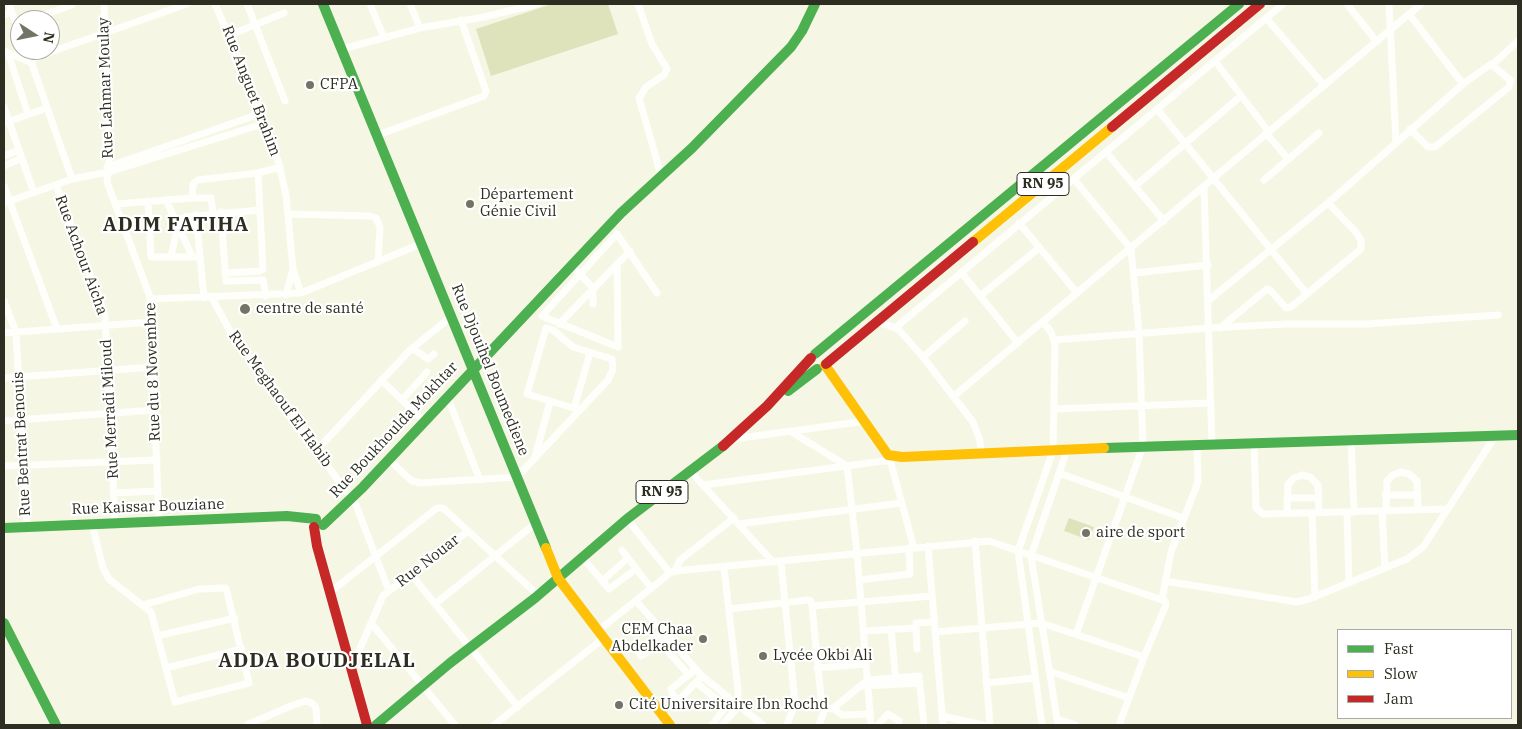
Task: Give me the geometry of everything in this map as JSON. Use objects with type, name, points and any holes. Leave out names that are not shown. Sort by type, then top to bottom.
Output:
[{"type":"main road","name":"Rue Djouihel Boumediene","points":[[323,4],[423,243],[558,578],[670,725]]},
{"type":"main road","name":"Rue Boukhoulda Mokhtar","points":[[318,523],[336,513],[351,498],[473,367],[621,213],[791,47],[802,31],[815,4]]},
{"type":"main road","name":"RN 95","points":[[558,578],[628,519],[731,440],[767,406],[813,356],[1239,4]]},
{"type":"main road","name":"RN 95","points":[[767,406],[822,367],[1260,4]]},
{"type":"main road","points":[[813,356],[824,356],[822,367],[832,376],[866,421],[889,458],[1143,446],[1518,435]]},
{"type":"main road","name":"Rue Kaissar Bouziane","points":[[4,528],[293,516],[318,523]]},
{"type":"main road","points":[[318,523],[319,553],[359,703],[367,725]]},
{"type":"main road","points":[[376,725],[558,578]]},
{"type":"main road","points":[[4,623],[56,725]]},
{"type":"street","points":[[7,14],[9,4]]},
{"type":"street","name":"Rue Lahmar Moulay","points":[[104,4],[109,169]]},
{"type":"street","points":[[6,52],[31,61],[104,32],[187,4]]},
{"type":"street","name":"Rue Anguet Brahim","points":[[215,4],[230,35],[266,123],[280,167],[288,214],[293,269]]},
{"type":"street","points":[[247,4],[285,101]]},
{"type":"street","points":[[370,4],[384,38]]},
{"type":"street","points":[[410,4],[420,28]]},
{"type":"street","points":[[342,49],[420,28],[484,17],[537,4]]},
{"type":"street","points":[[638,4],[652,44],[667,69],[664,75],[646,88],[639,98],[661,175]]},
{"type":"street","points":[[895,328],[1283,4]]},
{"type":"street","points":[[1347,4],[1377,42]]},
{"type":"street","points":[[1389,4],[1396,142]]},
{"type":"street","points":[[954,396],[1131,249],[1323,84],[1391,31],[1420,4]]},
{"type":"street","points":[[58,10],[72,5]]},
{"type":"street","points":[[230,35],[284,13]]},
{"type":"street","points":[[1409,14],[1464,84]]},
{"type":"street","points":[[1266,18],[1323,84]]},
{"type":"street","points":[[378,135],[484,96],[486,91],[462,20]]},
{"type":"street","points":[[1209,300],[1270,248],[1328,203],[1410,129],[1464,84],[1490,64],[1493,64],[1518,41]]},
{"type":"street","points":[[6,52],[28,114]]},
{"type":"street","points":[[31,61],[72,179]]},
{"type":"street","points":[[1214,62],[1288,159]]},
{"type":"street","points":[[1410,129],[1428,146],[1438,146],[1509,87],[1510,79],[1493,64]]},
{"type":"street","points":[[1135,186],[1241,96]]},
{"type":"street","points":[[4,107],[6,122],[34,192]]},
{"type":"street","points":[[6,122],[47,108]]},
{"type":"street","points":[[1158,110],[1307,294]]},
{"type":"street","points":[[7,202],[72,179],[109,169],[262,114]]},
{"type":"street","points":[[109,169],[266,123]]},
{"type":"street","points":[[1264,180],[1319,133]]},
{"type":"street","points":[[1106,152],[1164,221]]},
{"type":"street","points":[[4,156],[20,154]]},
{"type":"street","points":[[4,166],[20,154]]},
{"type":"street","points":[[192,198],[193,184],[198,180],[258,173],[280,167]]},
{"type":"street","name":"Rue du 8 Novembre","points":[[109,169],[107,182],[148,287],[150,299],[159,521]]},
{"type":"street","points":[[225,273],[262,270],[258,173]]},
{"type":"street","points":[[1074,179],[1131,249],[1139,332],[1143,446],[1076,634]]},
{"type":"street","name":"Rue Achour Aicha","points":[[56,185],[103,306],[106,325]]},
{"type":"street","points":[[4,186],[7,202],[57,329]]},
{"type":"street","points":[[1204,186],[1210,328],[1212,444]]},
{"type":"street","points":[[116,204],[211,198],[217,212],[227,282],[264,280],[266,296]]},
{"type":"street","points":[[166,200],[195,256]]},
{"type":"street","points":[[148,201],[150,255],[152,257],[195,256]]},
{"type":"street","points":[[1220,328],[1267,289],[1272,291],[1288,309],[1361,249],[1360,240],[1355,231],[1328,203]]},
{"type":"street","points":[[171,256],[178,226],[185,217],[217,212],[260,210]]},
{"type":"street","points":[[288,214],[370,216],[376,218],[380,227],[378,262]]},
{"type":"street","points":[[196,215],[195,256],[204,298]]},
{"type":"street","points":[[1019,223],[1078,293]]},
{"type":"street","points":[[617,264],[618,347],[543,318],[542,314],[617,234],[657,293]]},
{"type":"street","points":[[150,299],[266,296],[301,293],[423,243]]},
{"type":"street","points":[[980,296],[1039,248]]},
{"type":"street","points":[[559,324],[630,251]]},
{"type":"street","points":[[572,264],[593,288],[592,304]]},
{"type":"street","points":[[1134,273],[1208,265]]},
{"type":"street","points":[[293,269],[301,293]]},
{"type":"street","points":[[286,295],[293,269]]},
{"type":"street","points":[[961,272],[1018,343]]},
{"type":"street","name":"Rue Meghaouf El Habib","points":[[212,298],[231,333],[358,508],[389,591]]},
{"type":"street","name":"Rue Bentrat Benouis","points":[[4,301],[16,332],[27,527]]},
{"type":"street","points":[[317,450],[412,348],[452,316]]},
{"type":"street","points":[[1054,340],[1210,328],[1286,324],[1367,324],[1498,316]]},
{"type":"street","points":[[923,357],[965,321]]},
{"type":"street","points":[[4,333],[152,322]]},
{"type":"street","points":[[1042,725],[1018,551],[1053,451],[1054,340],[1043,322]]},
{"type":"street","points":[[875,323],[895,328],[923,357],[954,396],[976,428],[981,454]]},
{"type":"street","name":"Rue Merradi Miloud","points":[[106,325],[115,523]]},
{"type":"street","points":[[388,459],[416,482],[518,477],[577,409],[608,380],[613,369],[612,359],[573,348],[550,328],[544,329],[527,392],[550,402],[577,409]]},
{"type":"street","points":[[412,348],[428,359],[434,354]]},
{"type":"street","points":[[577,409],[590,353]]},
{"type":"street","points":[[4,378],[154,367]]},
{"type":"street","points":[[402,400],[427,372]]},
{"type":"street","points":[[381,380],[424,421]]},
{"type":"street","points":[[447,396],[480,480]]},
{"type":"street","points":[[535,458],[550,402]]},
{"type":"street","points":[[1054,409],[1211,403]]},
{"type":"street","points":[[4,421],[155,410]]},
{"type":"street","points":[[731,440],[866,421]]},
{"type":"street","points":[[790,432],[847,466]]},
{"type":"street","points":[[1165,581],[1292,602],[1314,597],[1412,557],[1420,551],[1496,435]]},
{"type":"street","points":[[1349,583],[1351,440]]},
{"type":"street","points":[[1254,443],[1257,510],[1262,514],[1448,509]]},
{"type":"street","points":[[1119,725],[1144,657],[1166,606],[1162,599],[1171,552],[1199,478],[1197,445]]},
{"type":"street","points":[[1067,450],[1031,556],[1058,722],[1076,725]]},
{"type":"street","points":[[703,485],[847,466],[889,458],[912,548],[910,574],[859,580]]},
{"type":"street","points":[[4,466],[157,460]]},
{"type":"street","points":[[847,466],[853,508],[872,725],[889,714],[899,721]]},
{"type":"street","points":[[690,471],[777,562],[785,602],[795,704],[787,725]]},
{"type":"street","points":[[1385,568],[1384,511],[1389,478],[1401,472],[1409,474],[1415,479],[1418,494],[1418,510]]},
{"type":"street","points":[[1059,473],[1183,518]]},
{"type":"street","points":[[1287,514],[1286,498],[1290,482],[1302,475],[1310,477],[1316,482],[1319,498],[1316,513],[1314,597]]},
{"type":"street","points":[[113,493],[158,491]]},
{"type":"street","points":[[1385,495],[1418,494]]},
{"type":"street","points":[[1286,498],[1319,498]]},
{"type":"street","points":[[494,725],[518,707],[651,588],[673,572],[680,560],[736,521],[901,503]]},
{"type":"street","points":[[329,593],[434,509],[442,508],[538,595]]},
{"type":"street","points":[[628,519],[673,572]]},
{"type":"street","points":[[435,604],[536,523]]},
{"type":"street","points":[[92,524],[103,568],[109,579],[151,612],[176,702],[248,684],[250,680],[229,591],[224,587],[199,589],[144,606]]},
{"type":"street","name":"Rue Nouar","points":[[389,591],[468,531]]},
{"type":"street","points":[[975,541],[990,725]]},
{"type":"street","points":[[673,572],[975,541],[996,543],[1162,599]]},
{"type":"street","points":[[928,546],[943,725]]},
{"type":"street","points":[[622,550],[651,588]]},
{"type":"street","points":[[583,558],[610,588],[636,569]]},
{"type":"street","points":[[602,581],[628,558]]},
{"type":"street","points":[[722,725],[736,704],[738,690],[724,568]]},
{"type":"street","points":[[411,574],[518,707]]},
{"type":"street","points":[[350,670],[384,595],[389,591]]},
{"type":"street","points":[[812,606],[932,596]]},
{"type":"street","points":[[636,601],[702,676],[763,725]]},
{"type":"street","points":[[729,609],[785,602],[811,601],[821,704],[825,709]]},
{"type":"street","points":[[157,636],[235,618]]},
{"type":"street","points":[[371,622],[455,725]]},
{"type":"street","points":[[917,649],[917,623],[934,622]]},
{"type":"street","points":[[935,632],[1041,623],[1144,657]]},
{"type":"street","points":[[864,631],[916,628]]},
{"type":"street","points":[[891,629],[896,681]]},
{"type":"street","points":[[663,631],[639,653],[644,657],[668,638]]},
{"type":"street","points":[[661,644],[689,675]]},
{"type":"street","points":[[166,668],[242,649]]},
{"type":"street","points":[[817,668],[866,664]]},
{"type":"street","points":[[696,670],[671,690],[674,697],[680,699],[697,684],[702,676]]},
{"type":"street","points":[[1049,671],[1129,698]]},
{"type":"street","points":[[986,683],[1035,678]]},
{"type":"street","points":[[825,709],[833,708],[859,685],[920,680],[924,725]]},
{"type":"street","points":[[697,684],[726,707]]},
{"type":"street","points":[[247,725],[294,704],[306,701],[312,703],[316,708],[318,725]]},
{"type":"street","points":[[712,725],[726,707],[736,704]]},
{"type":"street","points":[[833,708],[842,715],[870,714]]},
{"type":"street","points":[[820,725],[825,709]]},
{"type":"street","points":[[942,716],[983,725]]},
{"type":"green space","points":[[552,4],[608,4],[618,34],[491,76],[476,29]]},
{"type":"green space","points":[[1069,518],[1094,527],[1089,540],[1064,531]]},
{"type":"traffic: fast","points":[[323,4],[546,548]]},
{"type":"traffic: fast","points":[[323,525],[363,487],[621,213],[692,148],[791,47],[802,31],[815,4]]},
{"type":"traffic: fast","points":[[815,354],[1239,4]]},
{"type":"traffic: fast","points":[[788,391],[817,369]]},
{"type":"traffic: fast","points":[[1104,448],[1518,435]]},
{"type":"traffic: fast","points":[[376,725],[450,663],[535,598],[627,519],[723,446]]},
{"type":"traffic: fast","points":[[4,528],[287,516],[316,519]]},
{"type":"traffic: fast","points":[[4,623],[56,725]]},
{"type":"traffic: slow","points":[[973,242],[1112,127]]},
{"type":"traffic: slow","points":[[825,365],[888,455],[902,457],[1104,448]]},
{"type":"traffic: slow","points":[[546,548],[558,578],[670,725]]},
{"type":"traffic: jam","points":[[1112,127],[1260,4]]},
{"type":"traffic: jam","points":[[826,364],[973,242]]},
{"type":"traffic: jam","points":[[723,446],[767,406],[811,358]]},
{"type":"traffic: jam","points":[[314,527],[317,546],[367,725]]},
{"type":"place","name":"CFPA","points":[[310,85]]},
{"type":"place","name":"Département Génie Civil","points":[[470,204]]},
{"type":"place","name":"centre de santé","points":[[245,309]]},
{"type":"place","name":"aire de sport","points":[[1086,533]]},
{"type":"place","name":"CEM Chaa Abdelkader","points":[[703,639]]},
{"type":"place","name":"Lycée Okbi Ali","points":[[763,656]]},
{"type":"place","name":"Cité Universitaire Ibn Rochd","points":[[619,705]]},
{"type":"district","name":"ADIM FATIHA","points":[[176,225]]},
{"type":"district","name":"ADDA BOUDJELAL","points":[[317,661]]}]
